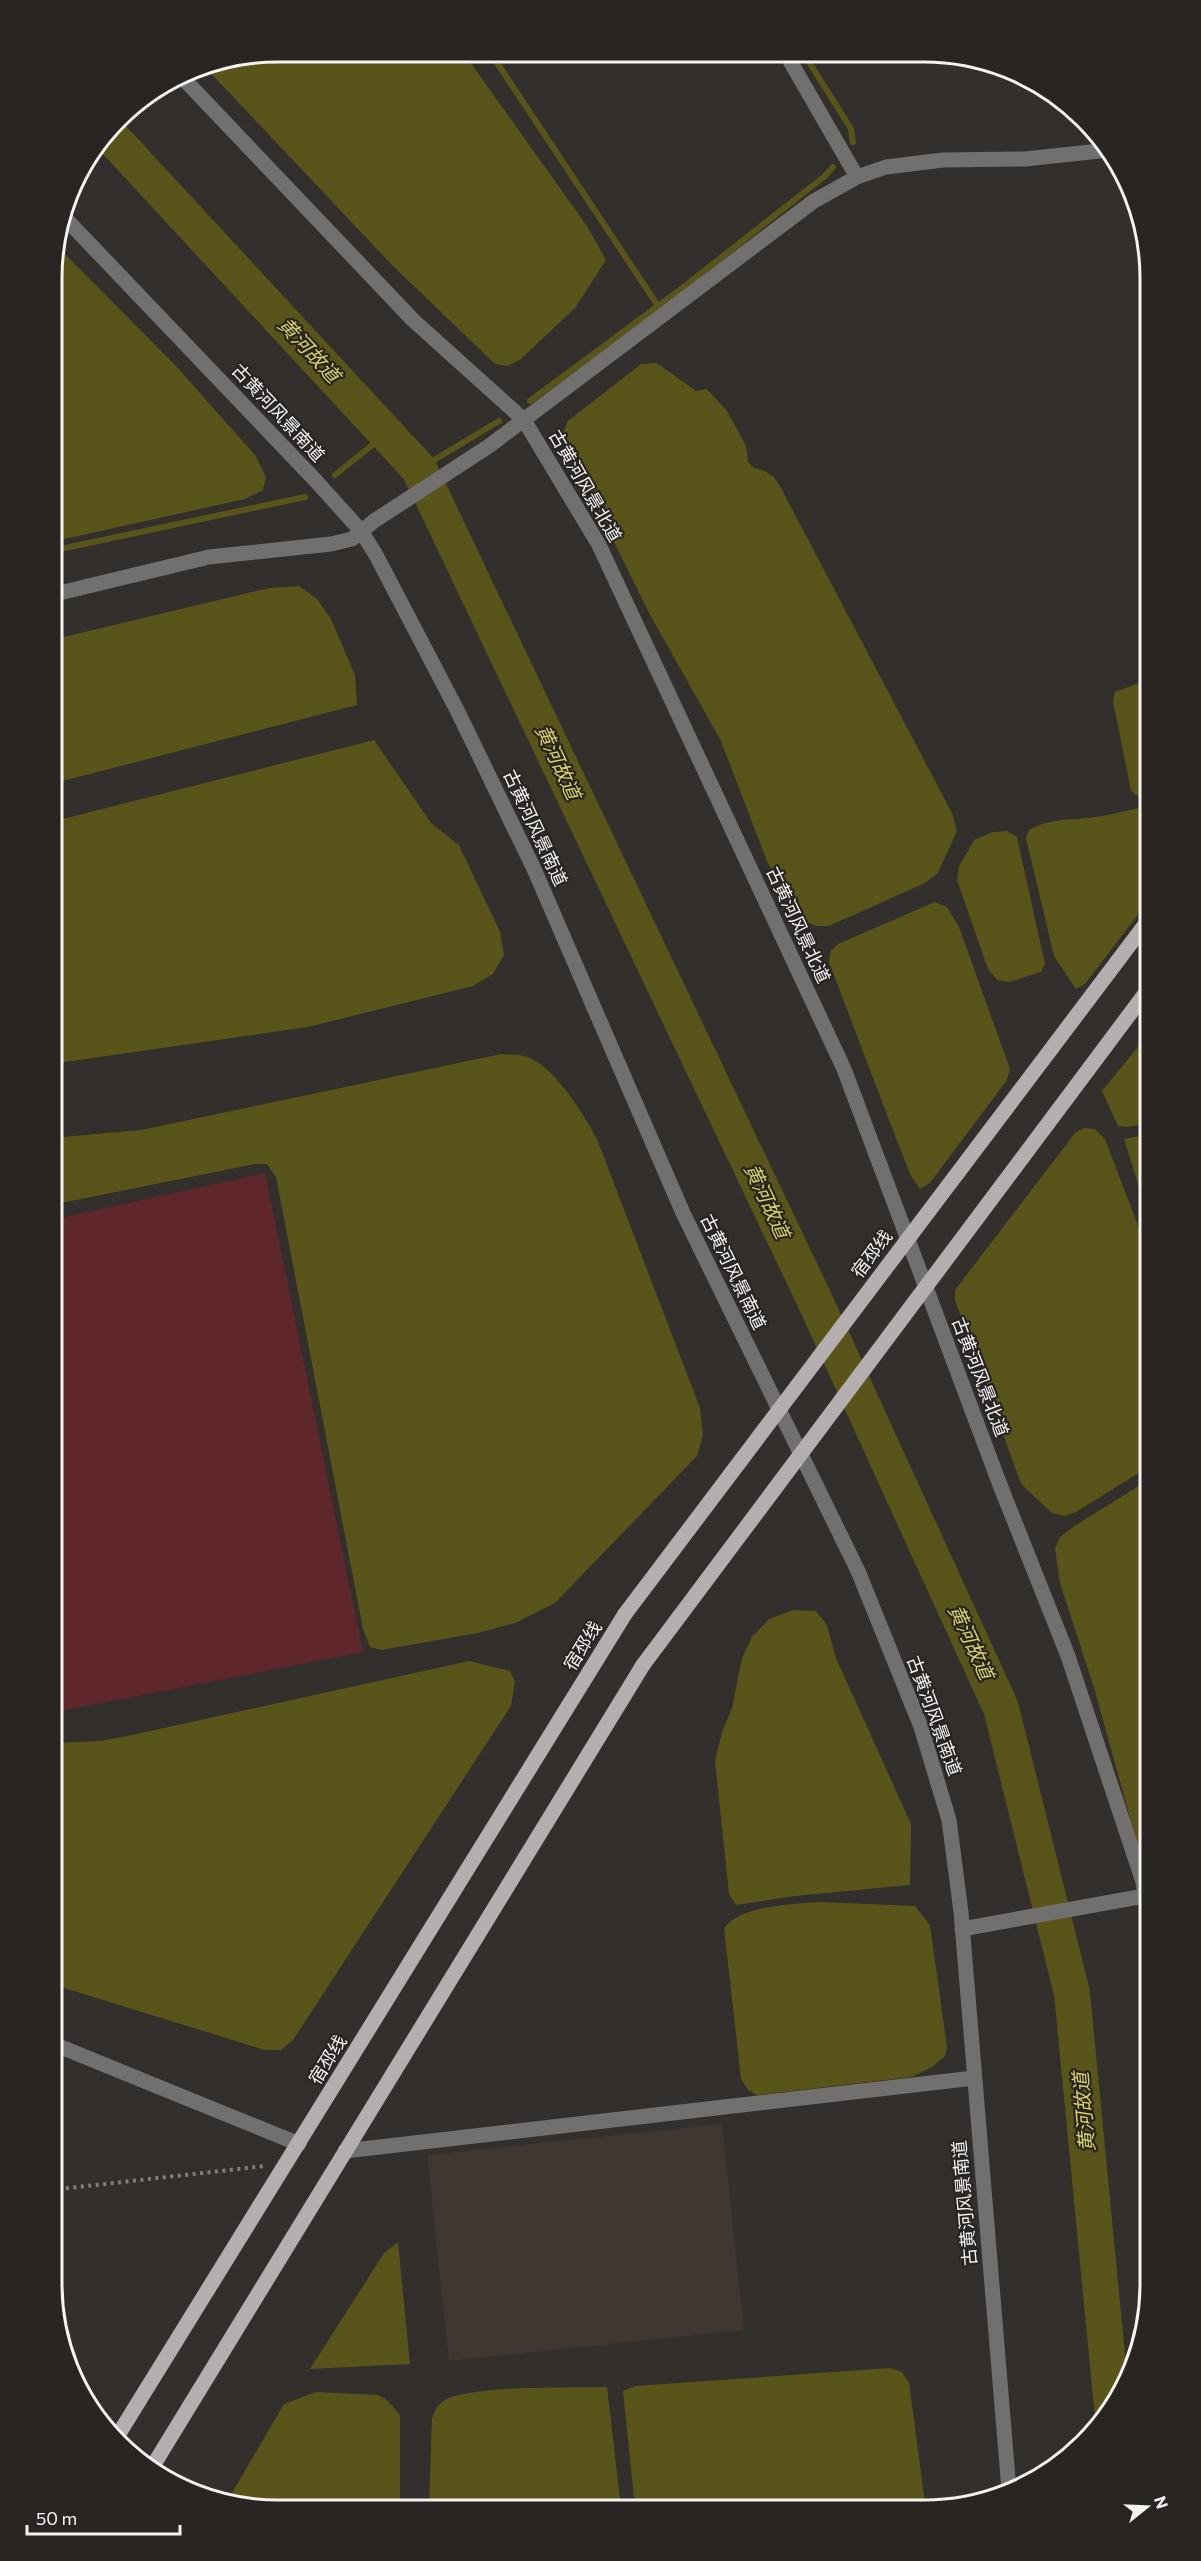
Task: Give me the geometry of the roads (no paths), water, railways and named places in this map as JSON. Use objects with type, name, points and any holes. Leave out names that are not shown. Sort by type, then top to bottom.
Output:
[{"type":"main road","name":"宿邳线","points":[[121,2432],[625,1614],[1140,931]]},
{"type":"main road","points":[[155,2462],[643,1665],[1140,1000]]},
{"type":"street","points":[[791,62],[857,177]]},
{"type":"street","name":"古黄河风景北道","points":[[187,82],[413,320],[524,420],[599,545],[844,1069],[996,1474],[1068,1656],[1140,1873]]},
{"type":"street","points":[[62,592],[209,557],[331,544],[352,539],[374,520],[489,446],[814,201],[857,177],[886,167],[943,160],[1026,159],[1099,151]]},
{"type":"street","name":"古黄河风景南道","points":[[69,222],[361,531],[458,712],[534,870],[682,1213],[858,1571],[921,1727],[946,1810],[970,1928],[975,2078],[1008,2482]]},
{"type":"street","points":[[970,1928],[1140,1897]]},
{"type":"street","points":[[62,2047],[299,2144]]},
{"type":"street","points":[[345,2151],[975,2078]]},
{"type":"waterway","points":[[497,62],[658,306]]},
{"type":"waterway","points":[[809,62],[851,129],[853,142]]},
{"type":"waterway","name":"黄河故道","points":[[113,138],[419,469],[816,1303],[1001,1708],[1072,1993],[1111,2393]]},
{"type":"waterway","points":[[530,401],[681,289],[825,176],[833,167]]},
{"type":"waterway","points":[[419,469],[499,421]]},
{"type":"waterway","points":[[335,475],[386,434]]},
{"type":"waterway","points":[[62,549],[305,497]]}]
